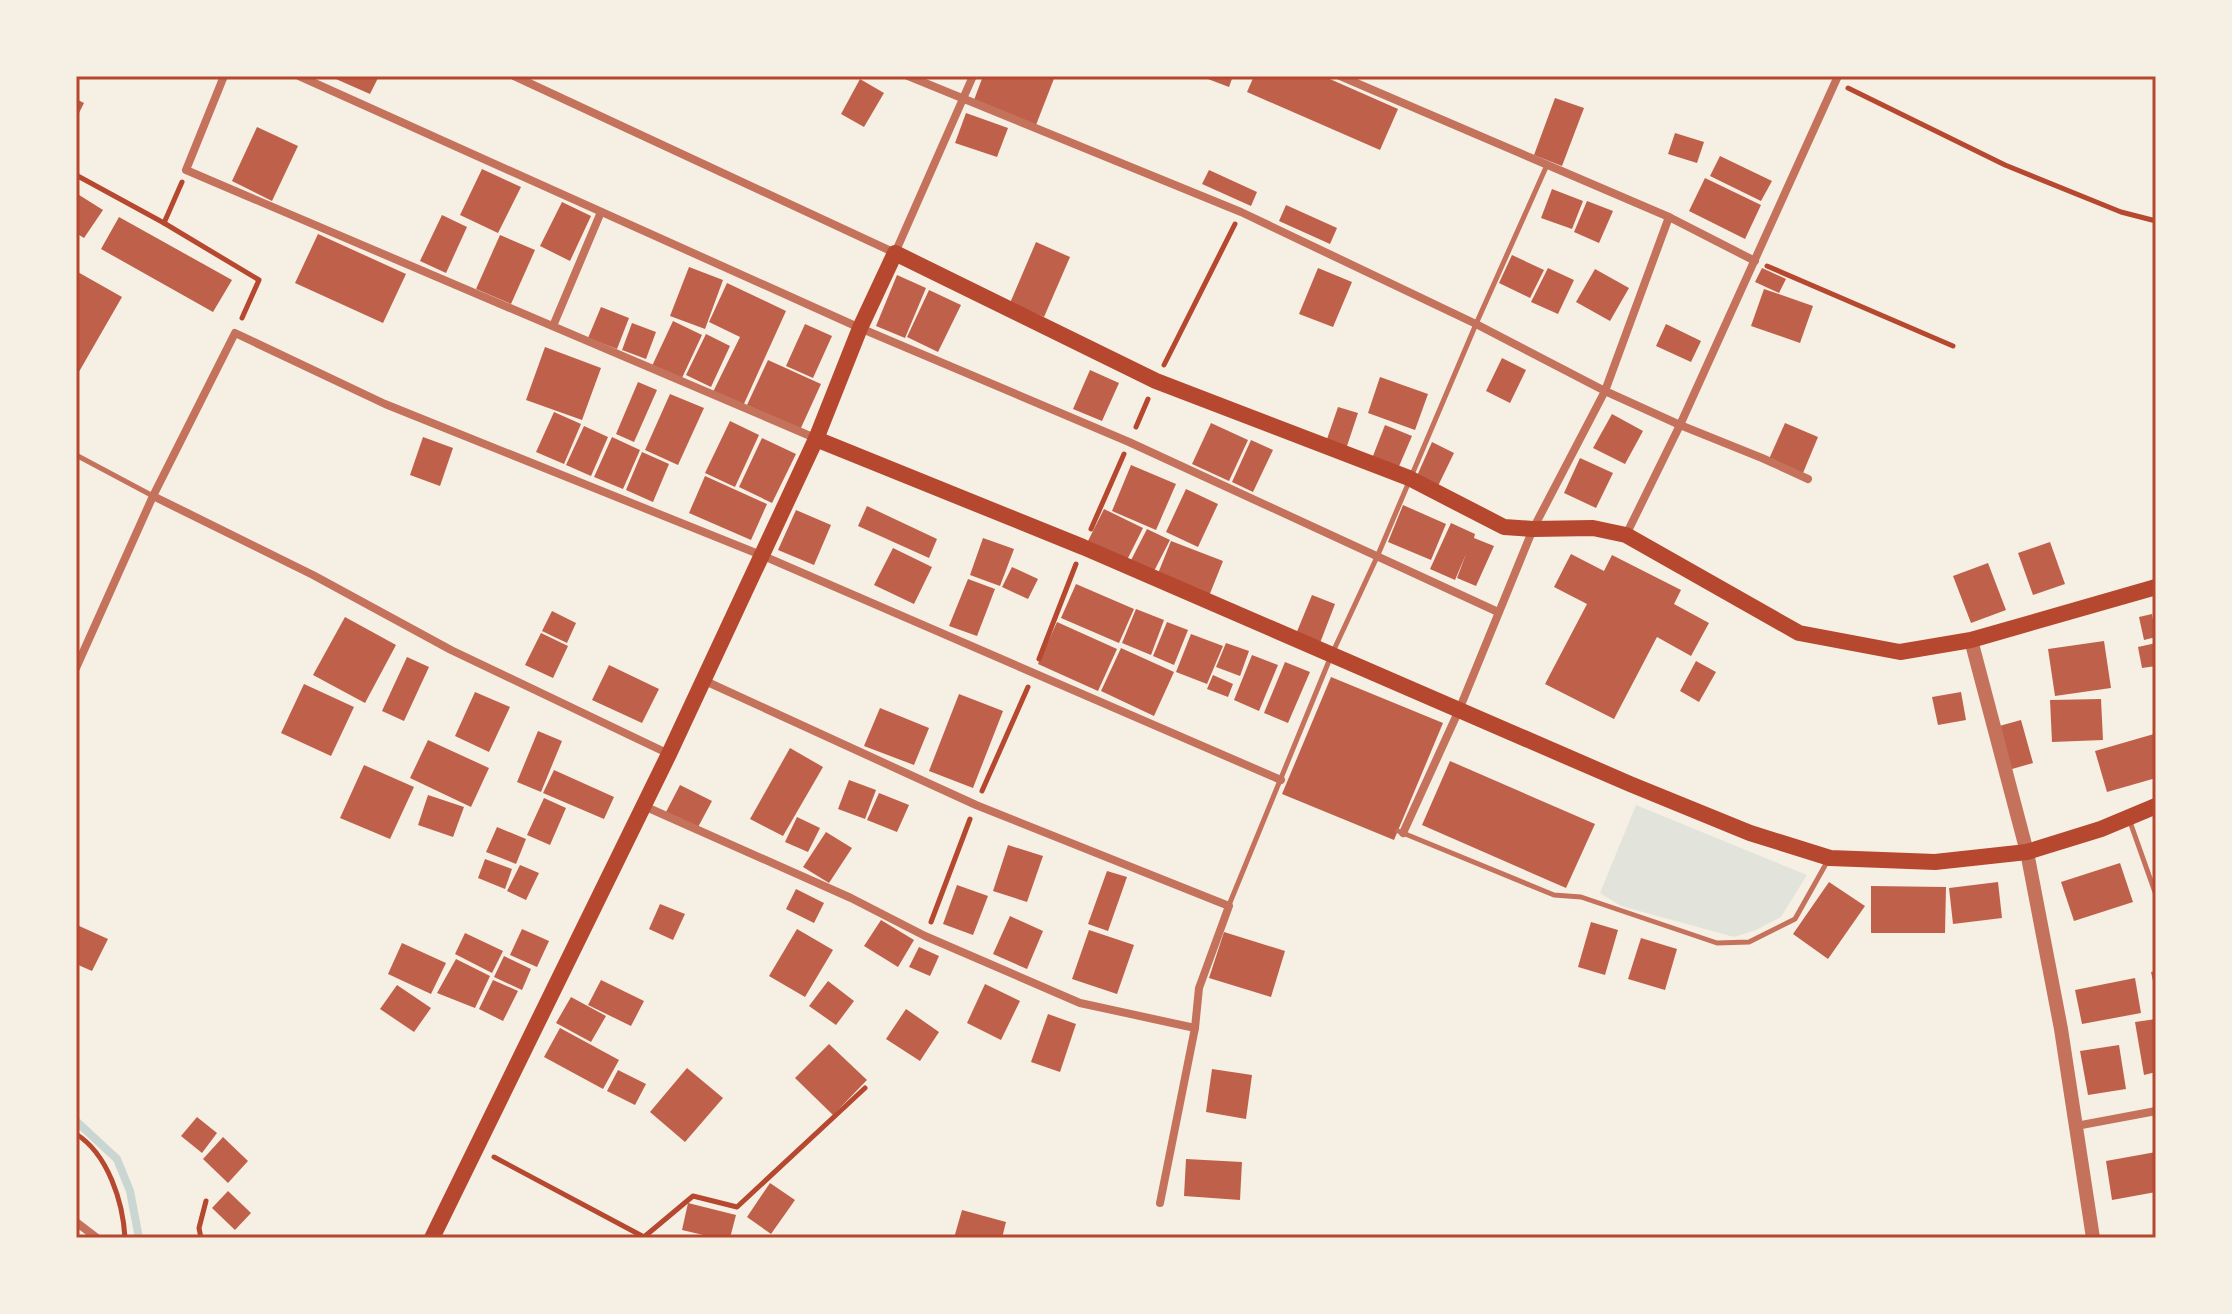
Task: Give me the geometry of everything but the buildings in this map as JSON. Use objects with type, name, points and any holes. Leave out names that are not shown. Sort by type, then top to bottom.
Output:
[{"type":"main road","points":[[432,1238],[669,754],[816,439],[860,328],[895,253],[1156,381],[1409,478],[1504,527],[1593,528],[1626,535],[1799,633],[1900,652],[1971,640],[2156,587]]},
{"type":"main road","points":[[816,439],[1083,547],[1630,784],[1750,833],[1830,858],[1935,862],[2027,852],[2128,819],[2156,806]]},
{"type":"street","points":[[224,76],[186,170],[816,439]]},
{"type":"street","points":[[299,76],[860,328],[1129,442],[1498,612]]},
{"type":"street","points":[[514,76],[895,253],[973,76]]},
{"type":"street","points":[[908,76],[1241,212],[1476,324],[1605,391],[1808,479]]},
{"type":"street","points":[[1340,76],[1669,217],[1755,261]]},
{"type":"street","points":[[1626,535],[1680,425],[1837,79]]},
{"type":"street","points":[[553,326],[601,212]]},
{"type":"street","points":[[1401,832],[1459,710],[1533,529],[1605,391],[1669,217]]},
{"type":"street","points":[[76,668],[153,496],[235,333],[385,404],[761,555],[1284,782]]},
{"type":"street","points":[[153,496],[313,575],[451,650],[669,754]]},
{"type":"street","points":[[1971,640],[2027,852],[2061,1029],[2093,1238]]},
{"type":"street","points":[[702,680],[976,805],[1229,906],[1199,988],[1195,1028],[1160,1203]]},
{"type":"street","points":[[644,806],[851,898],[925,936],[1080,1003],[1195,1028]]},
{"type":"street","points":[[2076,1126],[2156,1111]]},
{"type":"street","points":[[76,1222],[97,1238]]},
{"type":"lane","points":[[1229,906],[1284,782],[1331,656],[1548,164]]},
{"type":"lane","points":[[76,455],[153,496]]},
{"type":"lane","points":[[2128,819],[2156,895]]},
{"type":"lane","points":[[1401,832],[1554,895],[1581,897],[1717,943],[1749,942],[1795,919],[1830,858]]},
{"type":"path","points":[[1837,79],[2005,165],[2121,212],[2156,221]]},
{"type":"path","points":[[164,223],[186,170]]},
{"type":"path","points":[[76,175],[259,280],[235,333]]},
{"type":"path","points":[[925,936],[1083,547],[1156,381],[1241,212]]},
{"type":"path","points":[[1755,261],[1953,346]]},
{"type":"path","points":[[476,1147],[644,1237],[693,1196],[737,1207],[865,1088]]},
{"type":"path","points":[[76,1134],[89,1142],[105,1166],[124,1216],[125,1238]]},
{"type":"path","points":[[201,1238],[199,1228],[206,1201]]},
{"type":"shaded area","points":[[1636,805],[1807,875],[1781,917],[1734,937],[1621,906],[1600,893]]},
{"type":"waterway","points":[[76,1121],[117,1159],[130,1191],[139,1238]]}]
